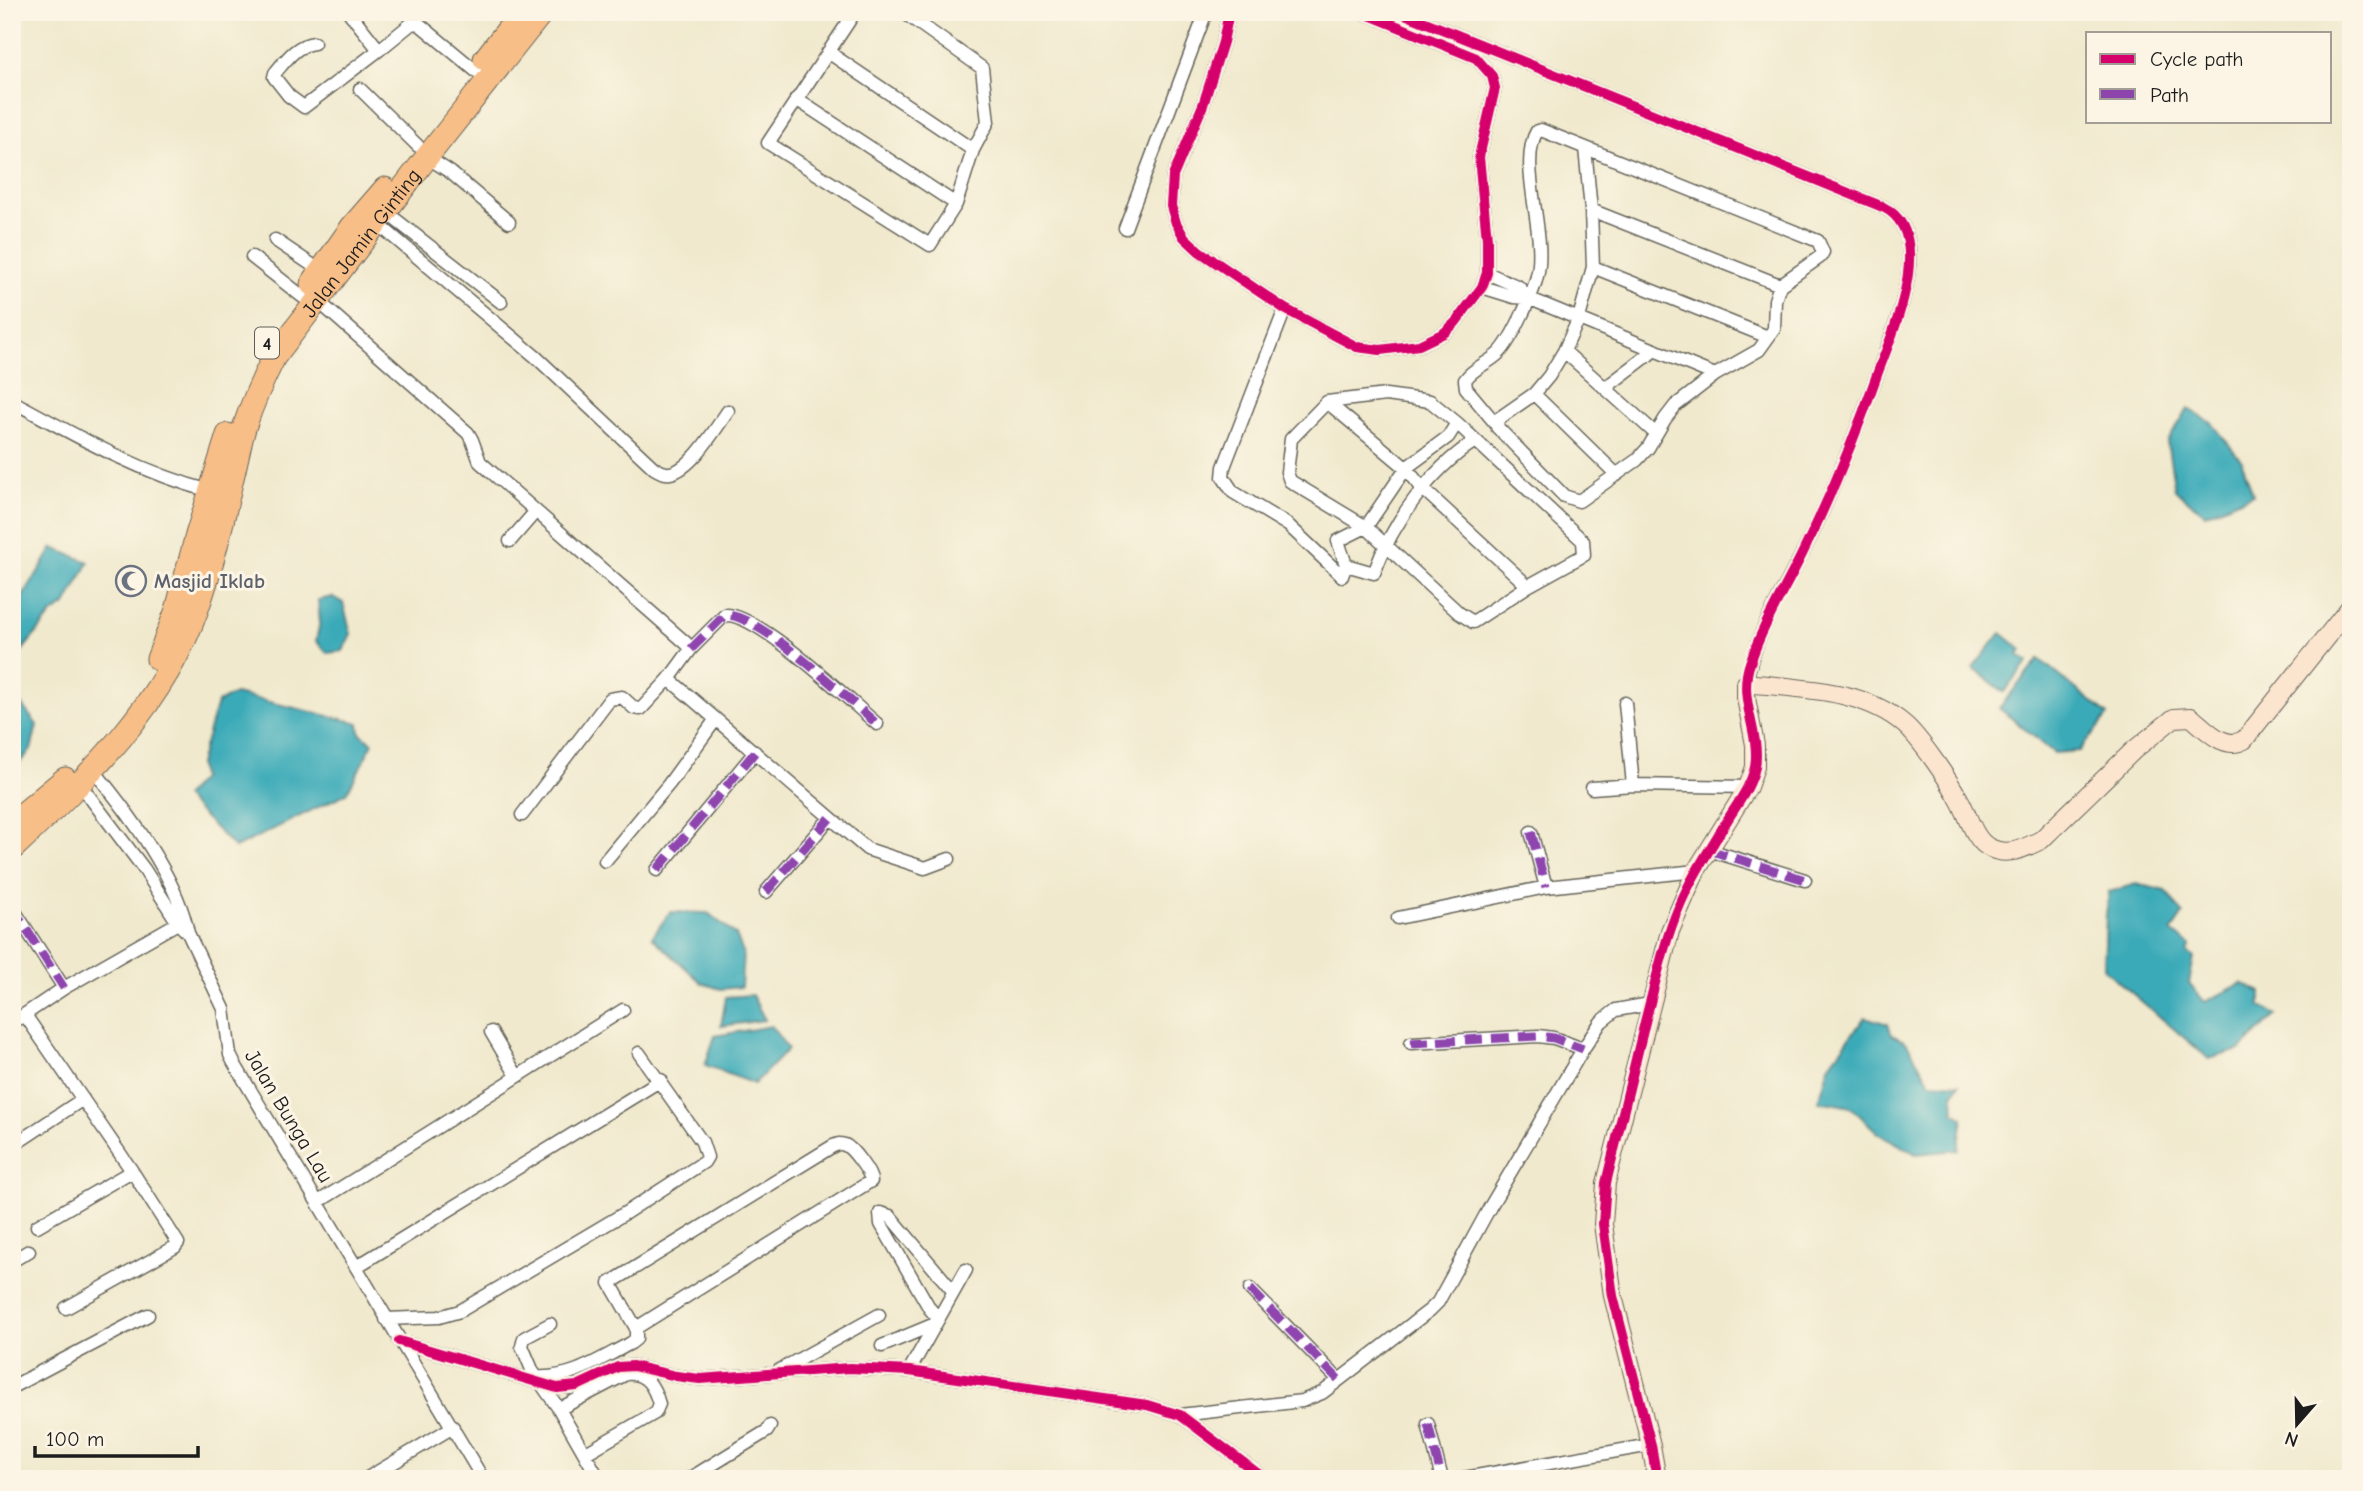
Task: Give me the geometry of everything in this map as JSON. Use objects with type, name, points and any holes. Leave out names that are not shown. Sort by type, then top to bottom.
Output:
[{"type":"highway","name":"Jalan Jamin Ginting","points":[[12,823],[82,773],[146,683],[162,651],[177,610],[234,414],[267,343],[310,298],[379,212],[476,71],[522,12]]},
{"type":"highway","name":"Jalan Jamin Ginting","points":[[422,151],[542,12]]},
{"type":"highway","name":"Jalan Jamin Ginting","points":[[12,849],[148,704],[162,683],[206,583],[244,427],[257,392],[274,356],[310,298],[321,271],[352,226],[379,212]]},
{"type":"street","points":[[349,12],[379,50]]},
{"type":"street","points":[[855,12],[768,142],[930,245],[957,204],[973,150],[988,122],[982,68],[902,12]]},
{"type":"street","points":[[1125,228],[1206,12]]},
{"type":"street","points":[[1229,12],[1223,42],[1203,106],[1173,176],[1171,206],[1176,223],[1184,237],[1199,251],[1285,309],[1357,347],[1380,350],[1404,348],[1419,345],[1444,333],[1455,323],[1482,287],[1487,273],[1487,239],[1478,165],[1495,88],[1492,76],[1476,58],[1362,12]]},
{"type":"street","points":[[1400,12],[1882,207],[1898,219],[1909,249],[1908,278],[1901,309],[1844,465],[1759,639],[1749,666],[1746,698],[1755,745],[1755,767],[1748,787],[1696,871],[1670,931],[1606,1183],[1603,1224],[1613,1296],[1657,1479]]},
{"type":"street","points":[[314,43],[304,44],[296,50],[274,77],[289,96],[304,107],[411,24],[418,23],[476,71]]},
{"type":"street","points":[[828,52],[973,150]]},
{"type":"street","points":[[360,89],[422,151],[509,222]]},
{"type":"street","points":[[796,99],[957,204]]},
{"type":"street","points":[[1541,131],[1818,241],[1822,247],[1821,257],[1780,285],[1774,300],[1774,329],[1759,350],[1715,375],[1675,406],[1648,449],[1637,460],[1579,501],[1564,496],[1497,427],[1466,388],[1465,380],[1471,372],[1497,356],[1506,344],[1538,275],[1539,253],[1529,153],[1535,133],[1541,131]]},
{"type":"street","points":[[1496,424],[1498,419],[1534,394],[1549,376],[1579,318],[1593,267],[1585,148]]},
{"type":"street","points":[[1591,210],[1780,285]]},
{"type":"street","points":[[379,212],[501,302]]},
{"type":"street","points":[[379,212],[654,468],[663,473],[679,470],[688,463],[728,411]]},
{"type":"street","points":[[275,240],[321,271]]},
{"type":"street","points":[[252,257],[310,298],[468,433],[480,461],[691,649]]},
{"type":"street","points":[[1593,267],[1768,337]]},
{"type":"street","points":[[1487,273],[1519,287],[1528,298]]},
{"type":"street","points":[[1482,287],[1514,297],[1528,298],[1715,375]]},
{"type":"street","points":[[1285,309],[1224,467],[1223,477],[1233,492],[1288,525],[1342,576],[1346,565],[1338,541],[1366,527],[1406,468],[1448,437],[1457,423]]},
{"type":"street","points":[[1605,388],[1655,350]]},
{"type":"street","points":[[1564,351],[1656,434]]},
{"type":"street","points":[[1534,394],[1617,475]]},
{"type":"street","points":[[1386,395],[1430,401],[1583,541],[1584,555],[1528,586],[1473,622],[1459,613],[1366,527],[1290,481],[1287,472],[1291,439],[1327,402],[1386,395]]},
{"type":"street","points":[[12,401],[99,449],[208,497]]},
{"type":"street","points":[[1327,402],[1406,468],[1422,488],[1528,586]]},
{"type":"street","points":[[1346,565],[1374,573],[1384,546],[1422,488],[1475,441]]},
{"type":"street","points":[[510,541],[536,511]]},
{"type":"street","points":[[1746,683],[1797,688],[1859,699],[1894,717],[1906,725],[1959,797],[1978,837],[1989,848],[2008,853],[2041,840],[2134,750],[2174,718],[2191,717],[2224,742],[2236,745],[2244,740],[2351,606]]},
{"type":"street","points":[[522,815],[610,699],[622,697],[634,708],[641,709],[669,679],[691,649],[725,615],[736,615],[748,621],[786,647],[877,724]]},
{"type":"street","points":[[669,679],[867,849],[925,867],[948,859]]},
{"type":"street","points":[[1625,703],[1633,785]]},
{"type":"street","points":[[605,861],[668,784],[716,719]]},
{"type":"street","points":[[657,870],[755,752]]},
{"type":"street","points":[[82,773],[156,855],[182,921]]},
{"type":"street","points":[[82,773],[144,869],[182,921]]},
{"type":"street","points":[[1592,788],[1633,785],[1748,787]]},
{"type":"street","points":[[766,892],[831,818]]},
{"type":"street","points":[[1531,832],[1546,887]]},
{"type":"street","points":[[1709,850],[1805,880]]},
{"type":"street","points":[[1398,918],[1546,887],[1696,871]]},
{"type":"street","points":[[12,907],[64,988]]},
{"type":"street","points":[[12,1023],[64,988],[182,921]]},
{"type":"street","name":"Jalan Bunga Lau","points":[[182,921],[224,1009],[230,1055],[234,1063],[483,1479]]},
{"type":"street","points":[[1180,1415],[1302,1401],[1322,1393],[1438,1303],[1490,1206],[1583,1049],[1610,1013],[1626,1007],[1650,1004]]},
{"type":"street","points":[[318,1202],[623,1010]]},
{"type":"street","points":[[25,1015],[178,1243],[66,1308]]},
{"type":"street","points":[[491,1032],[517,1076]]},
{"type":"street","points":[[1410,1043],[1538,1036],[1554,1038],[1583,1049]]},
{"type":"street","points":[[386,1319],[439,1317],[460,1311],[626,1212],[704,1161],[707,1153],[702,1142],[639,1053]]},
{"type":"street","points":[[356,1267],[660,1080]]},
{"type":"street","points":[[12,1146],[83,1099]]},
{"type":"street","points":[[540,1381],[579,1371],[636,1339],[636,1328],[610,1283],[833,1146],[847,1145],[871,1174],[872,1181],[636,1328]]},
{"type":"street","points":[[37,1226],[132,1171]]},
{"type":"street","points":[[937,1321],[888,1236],[880,1220],[880,1213],[890,1216],[953,1291]]},
{"type":"street","points":[[12,1261],[29,1251]]},
{"type":"street","points":[[909,1371],[966,1270]]},
{"type":"street","points":[[1250,1289],[1339,1380]]},
{"type":"street","points":[[12,1387],[148,1315]]},
{"type":"street","points":[[776,1372],[879,1315]]},
{"type":"street","points":[[882,1346],[937,1321]]},
{"type":"street","points":[[550,1324],[522,1341],[522,1346],[599,1479]]},
{"type":"street","points":[[399,1341],[557,1388],[577,1386],[618,1367],[633,1366],[700,1379],[850,1368],[909,1371],[1147,1405],[1180,1415],[1265,1479]]},
{"type":"street","points":[[559,1409],[626,1374],[647,1378],[659,1404],[655,1413],[586,1453]]},
{"type":"street","points":[[1429,1424],[1443,1479]]},
{"type":"street","points":[[690,1479],[767,1431],[770,1426]]},
{"type":"street","points":[[366,1479],[453,1427]]},
{"type":"street","points":[[1459,1479],[1650,1446]]},
{"type":"water","points":[[2188,409],[2212,423],[2241,460],[2253,494],[2205,514],[2175,490],[2167,442]]},
{"type":"water","points":[[53,548],[89,562],[66,605],[52,614],[16,658],[12,655],[12,609]]},
{"type":"water","points":[[333,597],[343,603],[351,634],[343,651],[327,653],[316,641],[320,622],[318,600]]},
{"type":"water","points":[[2001,633],[2022,650],[2019,655],[2028,662],[2004,692],[1973,668]]},
{"type":"water","points":[[2039,659],[2108,715],[2079,751],[2054,753],[1999,708]]},
{"type":"water","points":[[12,692],[37,725],[31,750],[12,771]]},
{"type":"water","points":[[235,694],[359,723],[360,733],[373,743],[347,793],[235,848],[184,797],[201,779],[199,764],[217,703]]},
{"type":"water","points":[[2136,884],[2166,891],[2183,914],[2171,932],[2191,945],[2187,953],[2194,957],[2189,984],[2205,1002],[2242,983],[2261,992],[2261,1006],[2276,1015],[2240,1050],[2209,1059],[2104,969],[2109,892]]},
{"type":"water","points":[[670,912],[708,913],[736,935],[743,953],[741,987],[720,989],[702,983],[652,937]]},
{"type":"water","points":[[752,995],[765,1020],[721,1026],[726,997]]},
{"type":"water","points":[[1865,1017],[1888,1024],[1892,1035],[1906,1042],[1930,1082],[1959,1084],[1953,1095],[1954,1112],[1963,1118],[1958,1150],[1916,1154],[1878,1133],[1851,1107],[1819,1101],[1829,1066]]},
{"type":"water","points":[[771,1026],[788,1049],[754,1084],[705,1065],[715,1036]]},
{"type":"marked path","points":[[691,649],[725,615],[740,618],[780,642],[877,724]]},
{"type":"marked path","points":[[657,870],[755,752]]},
{"type":"marked path","points":[[766,892],[830,818]]},
{"type":"marked path","points":[[1531,832],[1546,887]]},
{"type":"marked path","points":[[1709,850],[1805,880]]},
{"type":"marked path","points":[[12,907],[64,988]]},
{"type":"marked path","points":[[1411,1043],[1538,1036],[1554,1038],[1583,1049]]},
{"type":"marked path","points":[[1250,1289],[1339,1380]]},
{"type":"marked path","points":[[1428,1424],[1442,1479]]},
{"type":"cycle path","points":[[1229,12],[1223,42],[1203,105],[1173,176],[1171,206],[1176,223],[1184,237],[1199,251],[1285,309],[1357,347],[1380,350],[1419,345],[1444,333],[1455,323],[1482,287],[1487,273],[1487,239],[1479,157],[1495,88],[1492,76],[1476,58],[1362,12]]},
{"type":"cycle path","points":[[1400,12],[1883,207],[1899,220],[1907,238],[1909,260],[1906,284],[1893,333],[1825,505],[1768,619],[1750,663],[1746,690],[1755,741],[1755,767],[1744,794],[1696,873],[1674,920],[1646,1018],[1606,1183],[1603,1224],[1613,1296],[1651,1445],[1657,1479]]},
{"type":"cycle path","points":[[399,1341],[557,1388],[577,1386],[618,1367],[633,1366],[700,1379],[850,1368],[909,1371],[1147,1405],[1180,1415],[1265,1479]]},
{"type":"place","name":"Masjid Iklab","points":[[131,581]]}]
